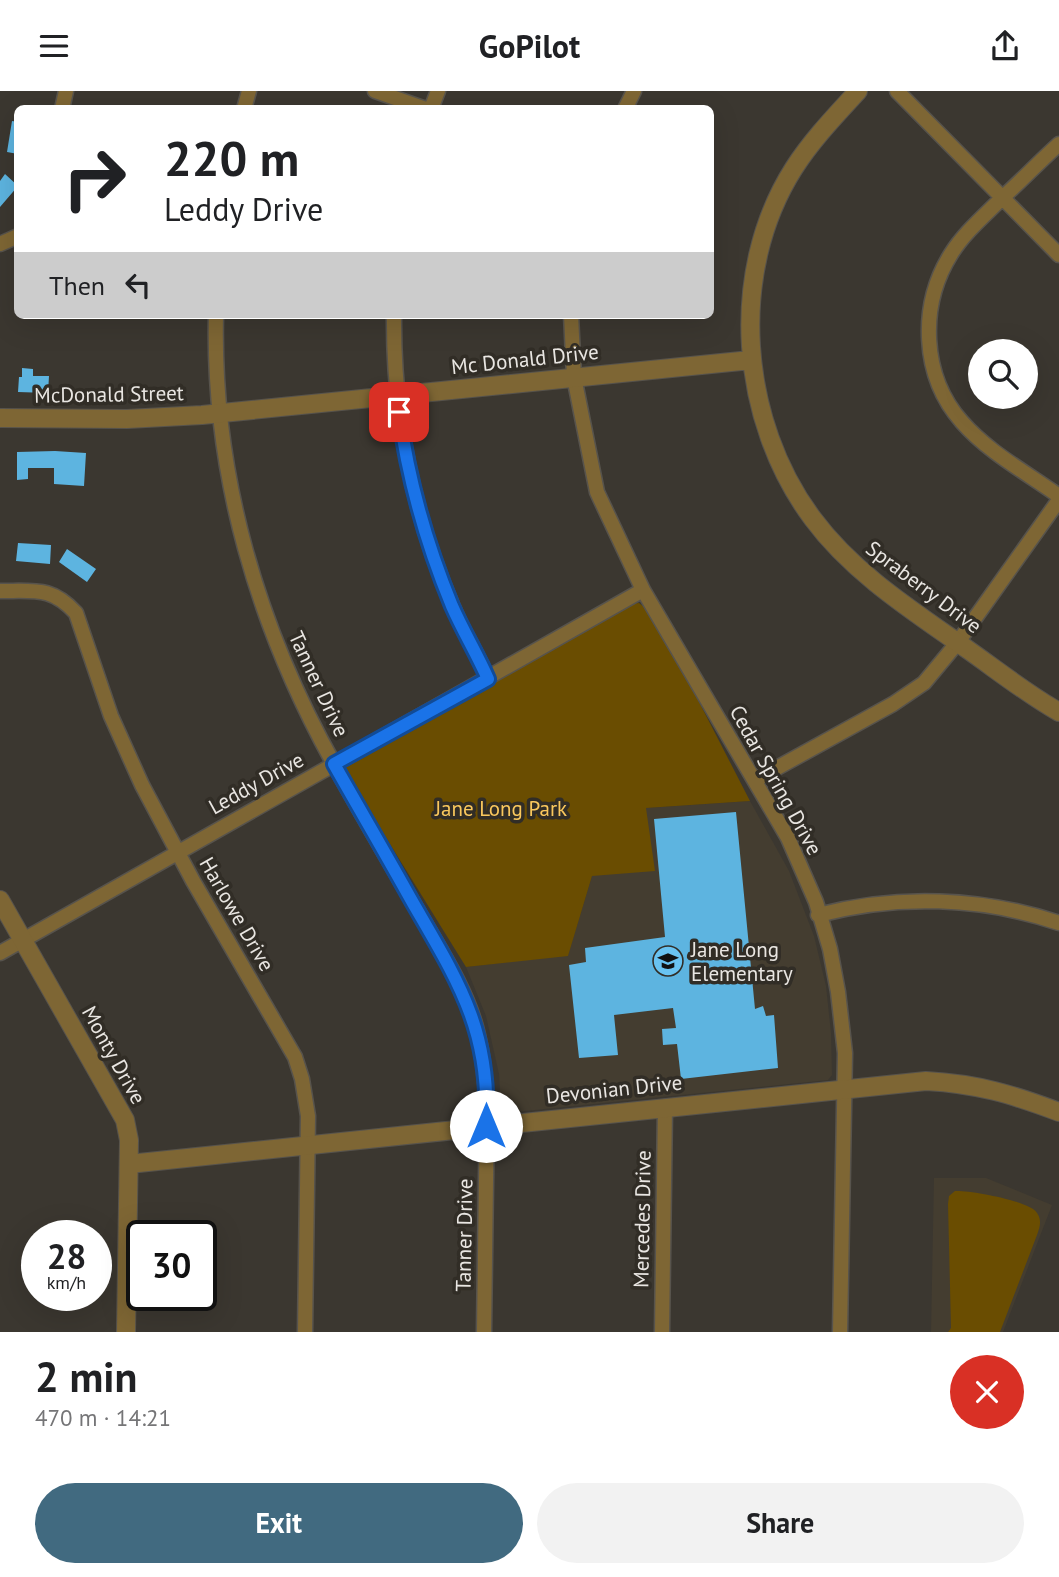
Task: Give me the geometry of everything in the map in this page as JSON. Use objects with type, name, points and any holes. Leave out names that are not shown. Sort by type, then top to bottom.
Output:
[{"type":"street","points":[[375,91],[417,105]]},
{"type":"street","name":"Spraberry Drive","points":[[858,91],[819,133],[793,170],[775,203],[763,240],[754,282],[751,360],[760,406],[774,450],[785,475],[814,520],[859,569],[1059,712]]},
{"type":"street","points":[[897,91],[1059,255]]},
{"type":"street","points":[[755,780],[893,704],[924,683],[958,642],[1059,498],[975,436],[946,400],[930,353],[929,313],[942,272],[960,241],[1059,144]]},
{"type":"street","name":"Tanner Drive","points":[[216,319],[220,413],[229,480],[256,589],[294,685],[334,764],[450,966],[477,1028],[486,1076],[484,1332]]},
{"type":"street","points":[[394,319],[397,395],[407,460],[424,529],[453,607],[488,679]]},
{"type":"street","name":"Cedar Spring Drive","points":[[571,319],[573,377],[597,492],[643,590],[788,838],[816,902],[830,949],[845,1053],[840,1332]]},
{"type":"street","name":"Mc Donald Drive","points":[[220,413],[751,360]]},
{"type":"street","name":"McDonald Street","points":[[0,418],[145,419],[220,413]]},
{"type":"street","name":"Leddy Drive","points":[[0,953],[643,590]]},
{"type":"street","name":"Harlowe Drive","points":[[0,591],[44,592],[63,600],[76,613],[111,716],[142,785],[177,852],[295,1057],[306,1096],[305,1332]]},
{"type":"street","name":"Monty Drive","points":[[0,900],[122,1113],[129,1140],[126,1332]]},
{"type":"street","points":[[818,915],[858,905],[961,903],[1012,910],[1059,923]]},
{"type":"street","name":"Devonian Drive","points":[[129,1164],[926,1081],[959,1083],[1007,1093],[1059,1112]]},
{"type":"street","name":"Mercedes Drive","points":[[662,1332],[665,1107]]},
{"type":"shaded area","name":"Jane Long Elementary","points":[[750,801],[789,871],[814,936],[826,986],[831,1033],[832,1075],[828,1080],[505,1113],[501,1110],[499,1074],[486,1016],[466,967],[568,955],[592,876],[646,808]]},
{"type":"shaded area","points":[[934,1178],[986,1178],[1052,1205],[1003,1332],[931,1332]]},
{"type":"green space","name":"Jane Long Park","points":[[639,603],[645,608],[679,663],[750,801],[646,808],[655,871],[592,876],[568,956],[466,967],[345,768],[352,761],[631,604]]},
{"type":"green space","points":[[955,1191],[986,1194],[1024,1204],[1040,1218],[1038,1232],[1000,1332],[948,1332],[951,1328],[948,1204],[949,1196]]},
{"type":"building","points":[[12,121],[14,121],[14,153],[7,152]]},
{"type":"building","points":[[5,174],[14,182],[14,191],[0,207],[0,181]]},
{"type":"building","points":[[22,368],[33,369],[33,376],[49,376],[48,393],[18,392]]},
{"type":"building","points":[[17,452],[86,453],[84,486],[54,484],[54,468],[28,468],[28,479],[17,480]]},
{"type":"building","points":[[18,543],[51,545],[50,564],[16,561]]},
{"type":"building","points":[[67,549],[96,569],[87,582],[59,562]]},
{"type":"building","points":[[736,812],[755,1009],[763,1006],[766,1016],[774,1015],[778,1068],[681,1079],[677,1044],[663,1045],[662,1029],[676,1028],[673,1008],[614,1015],[618,1055],[579,1058],[569,965],[586,962],[585,948],[665,937],[654,819]]},
{"type":"place","name":"Jane Long Elementary","points":[[668,961]]},
{"type":"route","points":[[399,412],[402,437],[424,529],[453,607],[488,679],[334,764],[450,966],[467,1001],[477,1028],[484,1062],[486,1126]]}]
